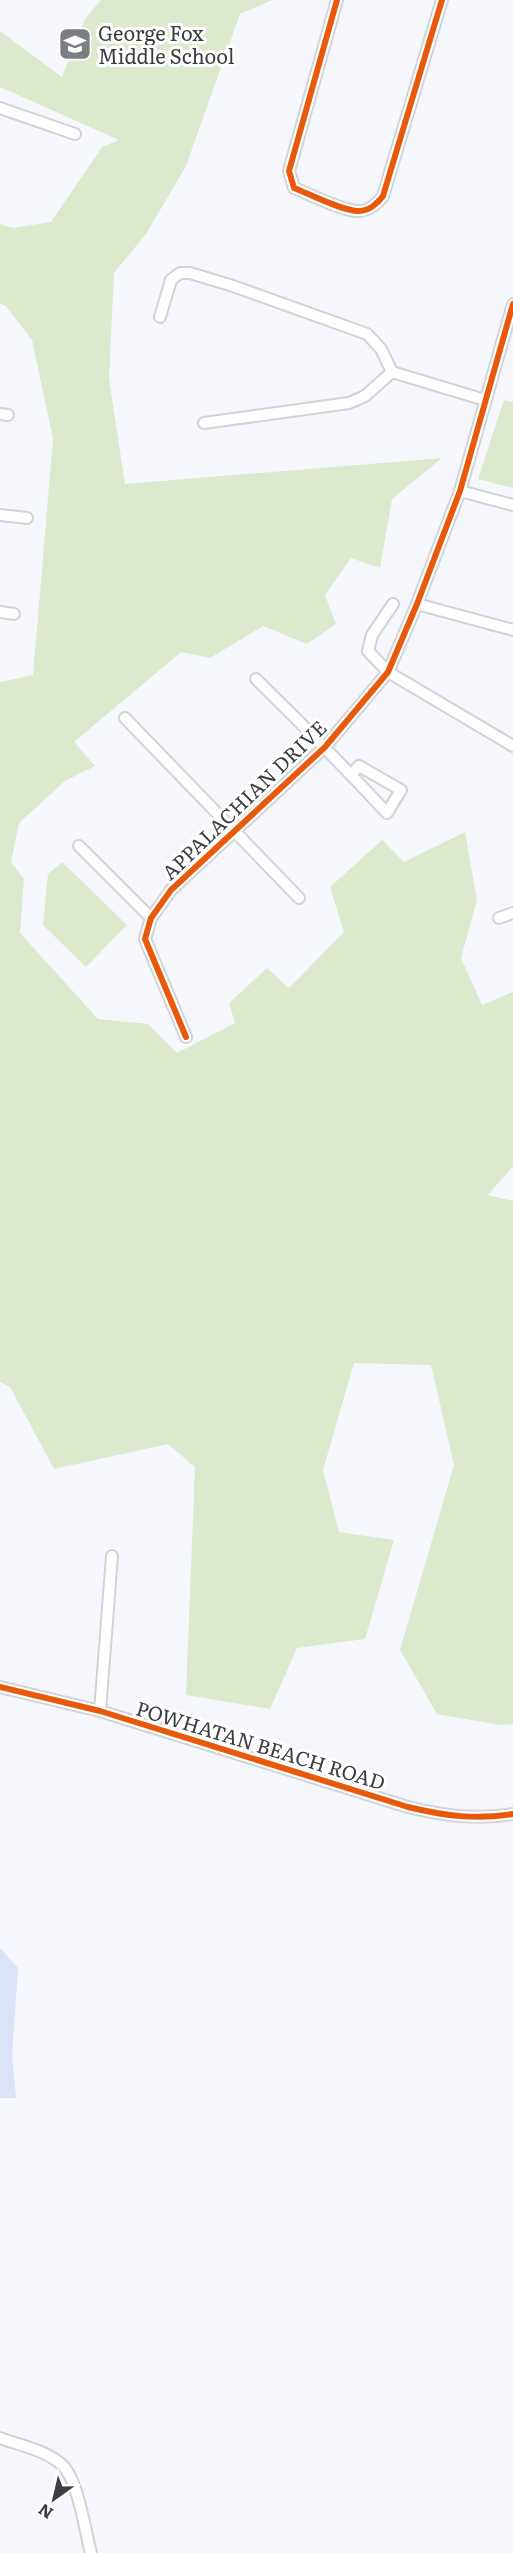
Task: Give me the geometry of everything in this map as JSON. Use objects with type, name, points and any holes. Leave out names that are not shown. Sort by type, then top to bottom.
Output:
[{"type":"street","points":[[337,0],[289,171],[294,188],[330,203],[359,211],[376,205],[383,196],[442,0]]},
{"type":"street","points":[[0,108],[75,134]]},
{"type":"street","points":[[160,317],[171,280],[180,273],[190,273],[367,334],[381,349],[392,372],[485,400]]},
{"type":"street","name":"APPALACHIAN DRIVE","points":[[151,918],[171,890],[325,747],[388,672],[417,604],[460,491],[513,304]]},
{"type":"street","points":[[204,423],[349,403],[365,396],[392,372]]},
{"type":"street","points":[[460,491],[513,505]]},
{"type":"street","points":[[0,515],[27,518]]},
{"type":"street","points":[[393,604],[372,635],[368,651],[388,672],[513,746]]},
{"type":"street","points":[[417,604],[513,630]]},
{"type":"street","points":[[0,612],[14,614]]},
{"type":"street","points":[[256,679],[325,747],[351,775],[387,813],[401,790],[359,766],[351,775]]},
{"type":"street","points":[[125,718],[299,898]]},
{"type":"street","points":[[79,846],[151,918],[145,939],[186,1037]]},
{"type":"street","points":[[499,918],[513,913]]},
{"type":"street","points":[[100,1711],[112,1556]]},
{"type":"street","name":"POWHATAN BEACH ROAD","points":[[0,1687],[100,1711],[408,1807],[448,1817],[513,1815]]},
{"type":"street","points":[[0,2438],[51,2457],[65,2468],[74,2486],[92,2553]]},
{"type":"green space","points":[[101,0],[273,0],[240,14],[186,166],[146,234],[114,273],[109,378],[125,484],[442,458],[392,499],[380,568],[351,558],[325,595],[336,624],[307,644],[263,626],[210,658],[181,652],[74,742],[95,766],[65,781],[19,823],[11,862],[24,879],[20,933],[98,1019],[148,1024],[177,1053],[235,1023],[229,1003],[267,968],[289,988],[344,932],[330,887],[382,840],[404,862],[465,832],[477,900],[461,958],[482,1005],[513,992],[513,1166],[488,1195],[513,1201],[513,1724],[500,1725],[437,1714],[400,1650],[454,1465],[431,1365],[354,1363],[323,1470],[339,1532],[394,1540],[365,1639],[297,1648],[270,1709],[186,1695],[195,1467],[168,1444],[54,1469],[10,1387],[0,1382],[0,682],[33,675],[53,439],[32,340],[5,305],[0,304],[0,224],[13,228],[51,222],[102,147],[119,140],[0,87],[0,31],[62,77],[85,19]]},
{"type":"green space","points":[[504,400],[513,402],[513,488],[478,479]]},
{"type":"green space","points":[[62,862],[127,925],[86,967],[43,925],[48,874]]},
{"type":"water","points":[[0,1948],[18,1968],[12,2056],[16,2098],[0,2098]]},
{"type":"cycle path","points":[[337,0],[289,171],[294,188],[353,211],[366,210],[383,196],[442,0]]},
{"type":"cycle path","points":[[186,1037],[145,939],[151,918],[171,890],[325,747],[388,672],[417,604],[460,491],[513,304]]},
{"type":"cycle path","points":[[0,1687],[100,1711],[408,1807],[460,1816],[486,1817],[513,1814]]},
{"type":"place","name":"George Fox Middle School","points":[[75,44]]}]
